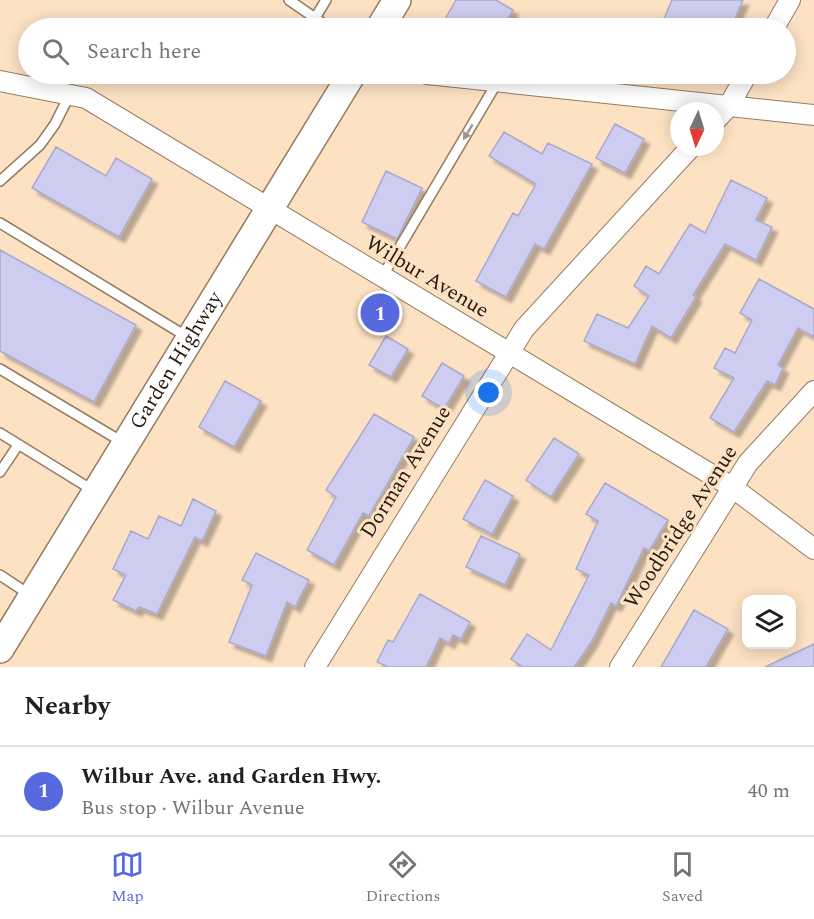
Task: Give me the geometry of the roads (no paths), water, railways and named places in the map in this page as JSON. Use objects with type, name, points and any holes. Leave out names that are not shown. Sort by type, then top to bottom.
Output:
[{"type":"main road","points":[[386,18],[397,0]]},
{"type":"main road","name":"Garden Highway","points":[[0,648],[192,339],[346,84]]},
{"type":"street","points":[[780,18],[790,0]]},
{"type":"street","name":"Wilbur Avenue","points":[[0,81],[86,98],[732,487],[814,549]]},
{"type":"street","points":[[518,84],[670,106]]},
{"type":"street","points":[[724,109],[740,84]]},
{"type":"street","points":[[724,114],[814,115]]},
{"type":"street","name":"Dorman Avenue","points":[[315,667],[524,328],[683,156]]},
{"type":"street","name":"Woodbridge Avenue","points":[[620,667],[748,463],[814,391]]},
{"type":"lane","points":[[289,0],[315,18],[326,0]]},
{"type":"lane","points":[[382,277],[496,84]]},
{"type":"lane","points":[[0,181],[40,145],[55,124],[70,94]]},
{"type":"lane","points":[[0,223],[192,339]]},
{"type":"lane","points":[[0,369],[126,444]]},
{"type":"lane","points":[[0,434],[96,492]]},
{"type":"lane","points":[[0,472],[18,445]]},
{"type":"lane","points":[[0,575],[32,596]]},
{"type":"place","name":"Wilbur Ave. and Garden Hwy.","points":[[380,313]]}]
